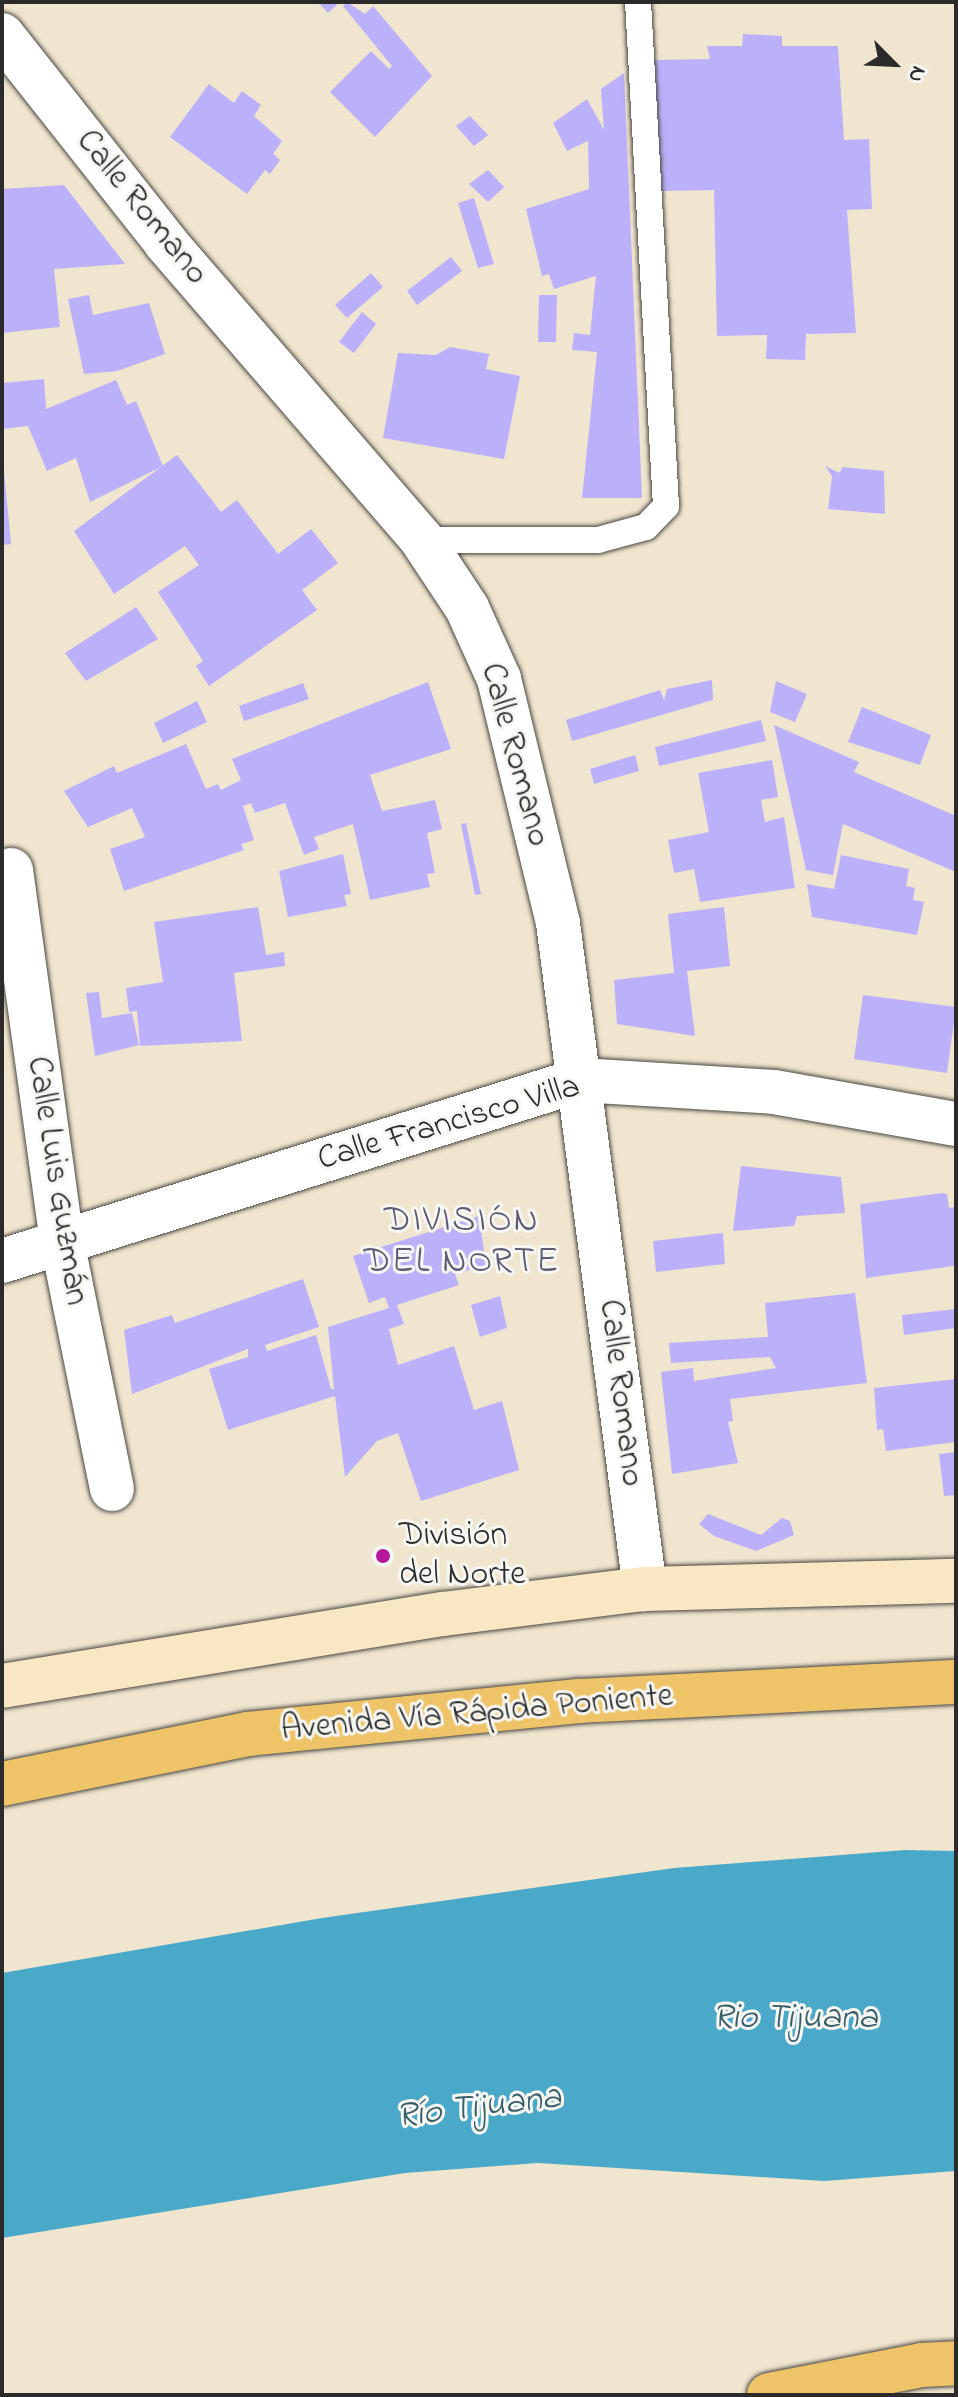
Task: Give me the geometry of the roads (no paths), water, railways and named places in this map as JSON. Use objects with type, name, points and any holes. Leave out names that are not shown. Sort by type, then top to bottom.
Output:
[{"type":"highway","points":[[908,1684],[956,1666]]},
{"type":"highway","name":"Avenida Vía Rápida Poniente","points":[[2,1784],[248,1734],[579,1701],[956,1682]]},
{"type":"highway","points":[[769,2395],[922,2365],[956,2363]]},
{"type":"main road","points":[[2,1686],[443,1614],[645,1589],[956,1581]]},
{"type":"street","name":"Calle Romano","points":[[2,35],[166,243],[422,540],[467,608],[499,679],[558,923],[645,1589]]},
{"type":"street","name":"Calle Luis Guzmán","points":[[11,870],[62,1241],[112,1489]]},
{"type":"street","name":"Calle Francisco Villa","points":[[2,1261],[580,1080],[774,1092],[956,1124]]},
{"type":"lane","points":[[422,540],[598,540],[646,527],[666,506],[638,2]]},
{"type":"water","name":"Rio Tijuana","points":[[905,1850],[956,1851],[956,2171],[824,2181],[538,2163],[405,2173],[2,2238],[2,1973],[322,1918],[674,1868]]},
{"type":"place","name":"División del Norte","points":[[383,1556]]},
{"type":"district","name":"DIVISIÓN DEL NORTE","points":[[462,1242]]},
{"type":"water label","name":"Río Tijuana","points":[[479,2108]]}]
